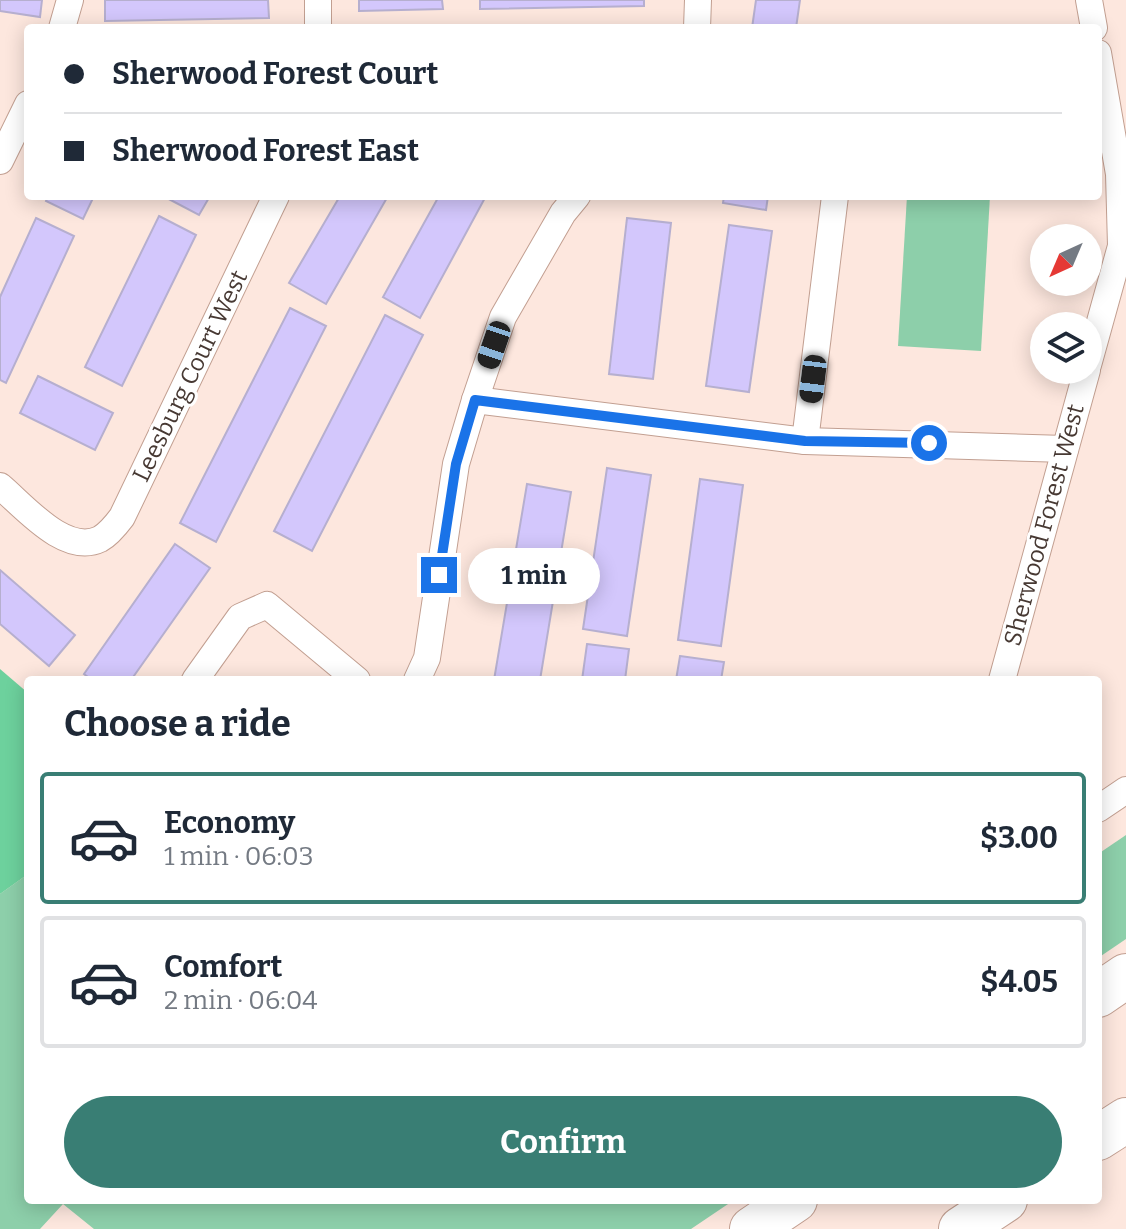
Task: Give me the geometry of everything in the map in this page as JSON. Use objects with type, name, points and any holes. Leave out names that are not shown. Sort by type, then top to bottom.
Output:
[{"type":"highway","points":[[1102,992],[1126,976]]},
{"type":"highway","points":[[1102,1135],[1126,1120]]},
{"type":"highway","points":[[752,1229],[789,1204]]},
{"type":"highway","points":[[961,1229],[999,1204]]},
{"type":"street","points":[[63,24],[70,0]]},
{"type":"street","points":[[318,0],[318,24]]},
{"type":"street","points":[[697,24],[698,0]]},
{"type":"street","points":[[1089,0],[1093,24]]},
{"type":"street","name":"Sherwood Forest West","points":[[1102,76],[1119,174],[1121,246],[1102,314]]},
{"type":"street","points":[[0,161],[24,112]]},
{"type":"street","name":"Leesburg Court West","points":[[0,486],[54,533],[70,542],[89,543],[108,534],[122,517],[274,200]]},
{"type":"street","points":[[419,676],[427,658],[456,464],[475,400],[503,317],[563,213],[574,200]]},
{"type":"street","points":[[805,441],[835,200]]},
{"type":"street","name":"Sherwood Forest West","points":[[1003,676],[1083,384]]},
{"type":"street","points":[[475,400],[805,441],[1065,449]]},
{"type":"street","points":[[198,676],[240,617],[267,605],[352,676]]},
{"type":"street","points":[[1102,806],[1126,790]]},
{"type":"green space","points":[[907,200],[990,200],[981,351],[898,346]]},
{"type":"green space","points":[[0,669],[24,690],[24,877],[0,894]]},
{"type":"green space","points":[[1126,835],[1126,939],[1102,955],[1102,851]]},
{"type":"green space","points":[[24,877],[24,1204],[63,1204],[40,1229],[0,1229],[0,894]]},
{"type":"green space","points":[[63,1204],[728,1204],[691,1229],[94,1229]]},
{"type":"building","points":[[0,0],[42,0],[40,17],[0,11]]},
{"type":"building","points":[[105,0],[268,0],[269,18],[105,21]]},
{"type":"building","points":[[359,0],[442,0],[443,9],[359,11]]},
{"type":"building","points":[[480,0],[644,0],[644,6],[480,9]]},
{"type":"building","points":[[756,0],[800,0],[797,24],[753,24]]},
{"type":"building","points":[[46,200],[92,200],[83,219]]},
{"type":"building","points":[[171,200],[208,200],[199,215]]},
{"type":"building","points":[[338,200],[386,200],[326,304],[289,283]]},
{"type":"building","points":[[437,200],[484,200],[420,318],[383,297]]},
{"type":"building","points":[[723,200],[767,200],[766,210],[723,203]]},
{"type":"building","points":[[159,216],[196,235],[122,386],[85,367]]},
{"type":"building","points":[[36,218],[74,236],[6,383],[0,380],[0,297]]},
{"type":"building","points":[[627,218],[671,223],[653,379],[609,374]]},
{"type":"building","points":[[729,225],[772,231],[749,392],[706,386]]},
{"type":"building","points":[[290,308],[326,326],[216,542],[180,523]]},
{"type":"building","points":[[385,315],[423,335],[312,551],[274,531]]},
{"type":"building","points":[[38,376],[113,413],[95,450],[20,413]]},
{"type":"building","points":[[607,468],[651,475],[627,636],[583,629]]},
{"type":"building","points":[[700,479],[743,485],[721,646],[678,640]]},
{"type":"building","points":[[527,484],[571,492],[541,676],[495,676]]},
{"type":"building","points":[[175,544],[210,568],[134,676],[84,674]]},
{"type":"building","points":[[0,570],[75,635],[49,666],[0,624]]},
{"type":"building","points":[[587,644],[629,649],[626,676],[583,676]]},
{"type":"building","points":[[680,656],[724,662],[722,676],[677,676]]},
{"type":"route","points":[[439,575],[456,464],[475,400],[805,441],[929,443]]}]
